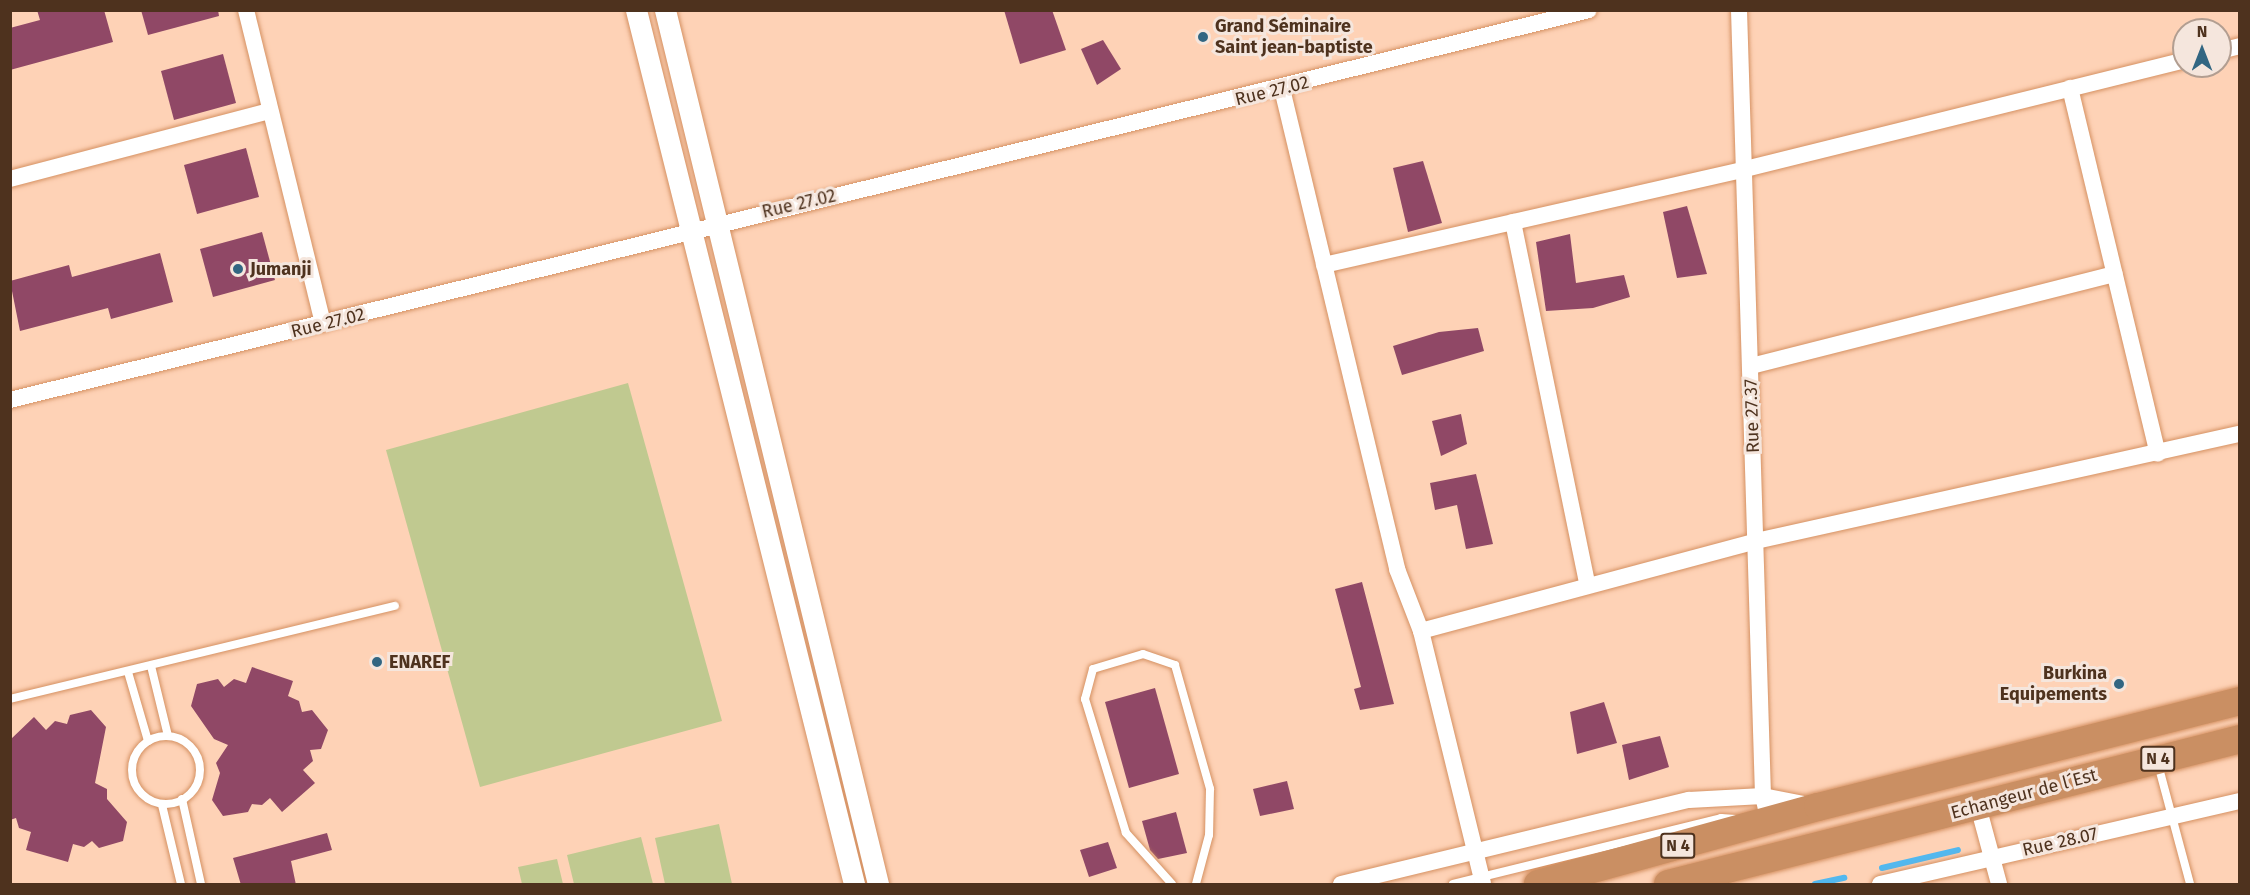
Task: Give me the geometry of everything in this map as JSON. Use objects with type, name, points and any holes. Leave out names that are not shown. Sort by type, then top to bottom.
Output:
[{"type":"highway","points":[[2028,754],[2240,685]]},
{"type":"highway","name":"Echangeur de l´Est","points":[[1766,808],[1818,807],[2240,701]]},
{"type":"highway","name":"Echangeur de l´Est","points":[[1808,850],[2076,779],[2240,739]]},
{"type":"highway","points":[[2076,779],[2159,768],[2240,753]]},
{"type":"highway","name":"N 4","points":[[1538,885],[1766,808]]},
{"type":"highway","name":"N 4","points":[[1668,885],[1808,850]]},
{"type":"street","points":[[246,10],[323,324]]},
{"type":"street","points":[[636,10],[854,885]]},
{"type":"street","points":[[665,10],[879,885]]},
{"type":"street","name":"Rue 27.02","points":[[10,400],[323,324],[691,230],[1282,89],[1589,10]]},
{"type":"street","name":"Rue 27.37","points":[[1739,10],[1766,808]]},
{"type":"street","points":[[1324,265],[1745,169],[2172,63]]},
{"type":"street","points":[[2070,88],[2158,454]]},
{"type":"street","points":[[1282,89],[1397,568],[1421,631],[1482,881]]},
{"type":"street","points":[[10,178],[270,111]]},
{"type":"street","points":[[1513,222],[1587,584]]},
{"type":"street","points":[[1751,366],[2115,274]]},
{"type":"street","points":[[1421,631],[1587,584],[1756,541],[2158,454],[2240,434]]},
{"type":"street","points":[[1341,885],[1476,855],[1689,800],[1766,808]]},
{"type":"street","name":"Rue 28.07","points":[[1880,885],[2240,801]]},
{"type":"street","points":[[1978,806],[1999,885]]},
{"type":"lane","points":[[10,699],[395,606]]},
{"type":"lane","points":[[1172,885],[1126,833],[1085,699],[1093,669],[1143,654],[1175,665],[1210,789],[1209,835],[1196,885]]},
{"type":"lane","points":[[151,666],[168,736]]},
{"type":"lane","points":[[129,672],[148,741]]},
{"type":"lane","points":[[168,736],[184,740],[199,759],[197,785],[182,800],[162,805],[148,800],[133,782],[134,756],[148,741],[168,736]]},
{"type":"lane","points":[[2159,768],[2174,816],[2190,885]]},
{"type":"lane","points":[[182,800],[201,885]]},
{"type":"lane","points":[[162,805],[181,885]]},
{"type":"lane","points":[[1453,885],[1482,881],[1766,808]]},
{"type":"lane","points":[[1714,885],[1808,850]]},
{"type":"green space","points":[[628,383],[722,721],[480,787],[386,450]]},
{"type":"green space","points":[[719,824],[732,884],[665,884],[655,838]]},
{"type":"green space","points":[[641,837],[653,884],[574,884],[567,855]]},
{"type":"green space","points":[[557,859],[563,884],[522,884],[518,867]]},
{"type":"building","points":[[37,10],[104,10],[113,42],[10,70],[10,28],[40,20]]},
{"type":"building","points":[[141,10],[218,10],[219,16],[148,35]]},
{"type":"building","points":[[1004,10],[1052,10],[1066,50],[1020,64]]},
{"type":"building","points":[[1103,40],[1121,69],[1097,85],[1081,49]]},
{"type":"building","points":[[223,54],[236,103],[174,120],[161,71]]},
{"type":"building","points":[[246,148],[259,197],[197,214],[184,165]]},
{"type":"building","points":[[1423,161],[1442,223],[1408,232],[1393,168]]},
{"type":"building","points":[[1687,206],[1707,274],[1677,278],[1663,212]]},
{"type":"building","points":[[262,232],[275,280],[213,297],[200,249]]},
{"type":"building","points":[[1570,234],[1576,283],[1624,275],[1630,297],[1593,308],[1546,311],[1536,242]]},
{"type":"building","points":[[160,253],[173,302],[111,319],[108,308],[20,331],[10,281],[69,265],[72,277]]},
{"type":"building","points":[[1478,328],[1484,351],[1402,375],[1393,346],[1439,332]]},
{"type":"building","points":[[1461,414],[1467,444],[1441,456],[1432,421]]},
{"type":"building","points":[[1476,474],[1493,544],[1466,549],[1457,505],[1435,510],[1430,483]]},
{"type":"building","points":[[1362,582],[1394,704],[1360,710],[1354,689],[1361,687],[1335,589]]},
{"type":"building","points":[[252,667],[293,681],[288,696],[299,701],[302,712],[312,710],[328,730],[321,749],[310,750],[313,761],[303,770],[315,783],[282,812],[270,798],[262,805],[252,804],[248,812],[223,816],[212,800],[220,773],[216,763],[228,745],[214,739],[191,706],[197,684],[218,679],[224,687],[234,679],[246,683]]},
{"type":"building","points":[[1155,688],[1179,774],[1129,788],[1105,702]]},
{"type":"building","points":[[1604,702],[1617,743],[1577,754],[1570,712]]},
{"type":"building","points":[[91,710],[106,727],[95,783],[107,789],[107,799],[127,822],[123,841],[99,848],[92,841],[84,847],[73,844],[68,862],[26,850],[31,832],[19,828],[16,818],[10,820],[10,740],[34,717],[46,730],[55,721],[67,724],[70,715]]},
{"type":"building","points":[[1660,736],[1669,767],[1629,780],[1622,745]]},
{"type":"building","points":[[1287,781],[1294,809],[1260,816],[1253,789]]},
{"type":"building","points":[[1176,812],[1187,853],[1158,859],[1150,850],[1142,821]]},
{"type":"building","points":[[327,833],[332,850],[291,861],[296,885],[241,885],[233,858]]},
{"type":"building","points":[[1108,842],[1117,868],[1089,877],[1080,850]]},
{"type":"waterway","points":[[1882,868],[1958,850]]},
{"type":"waterway","points":[[1815,884],[1844,878]]},
{"type":"place","name":"Grand Séminaire Saint jean-baptiste","points":[[1203,37]]},
{"type":"place","name":"Jumanji","points":[[238,269]]},
{"type":"place","name":"ENAREF","points":[[377,662]]},
{"type":"place","name":"Burkina Equipements","points":[[2119,684]]}]
